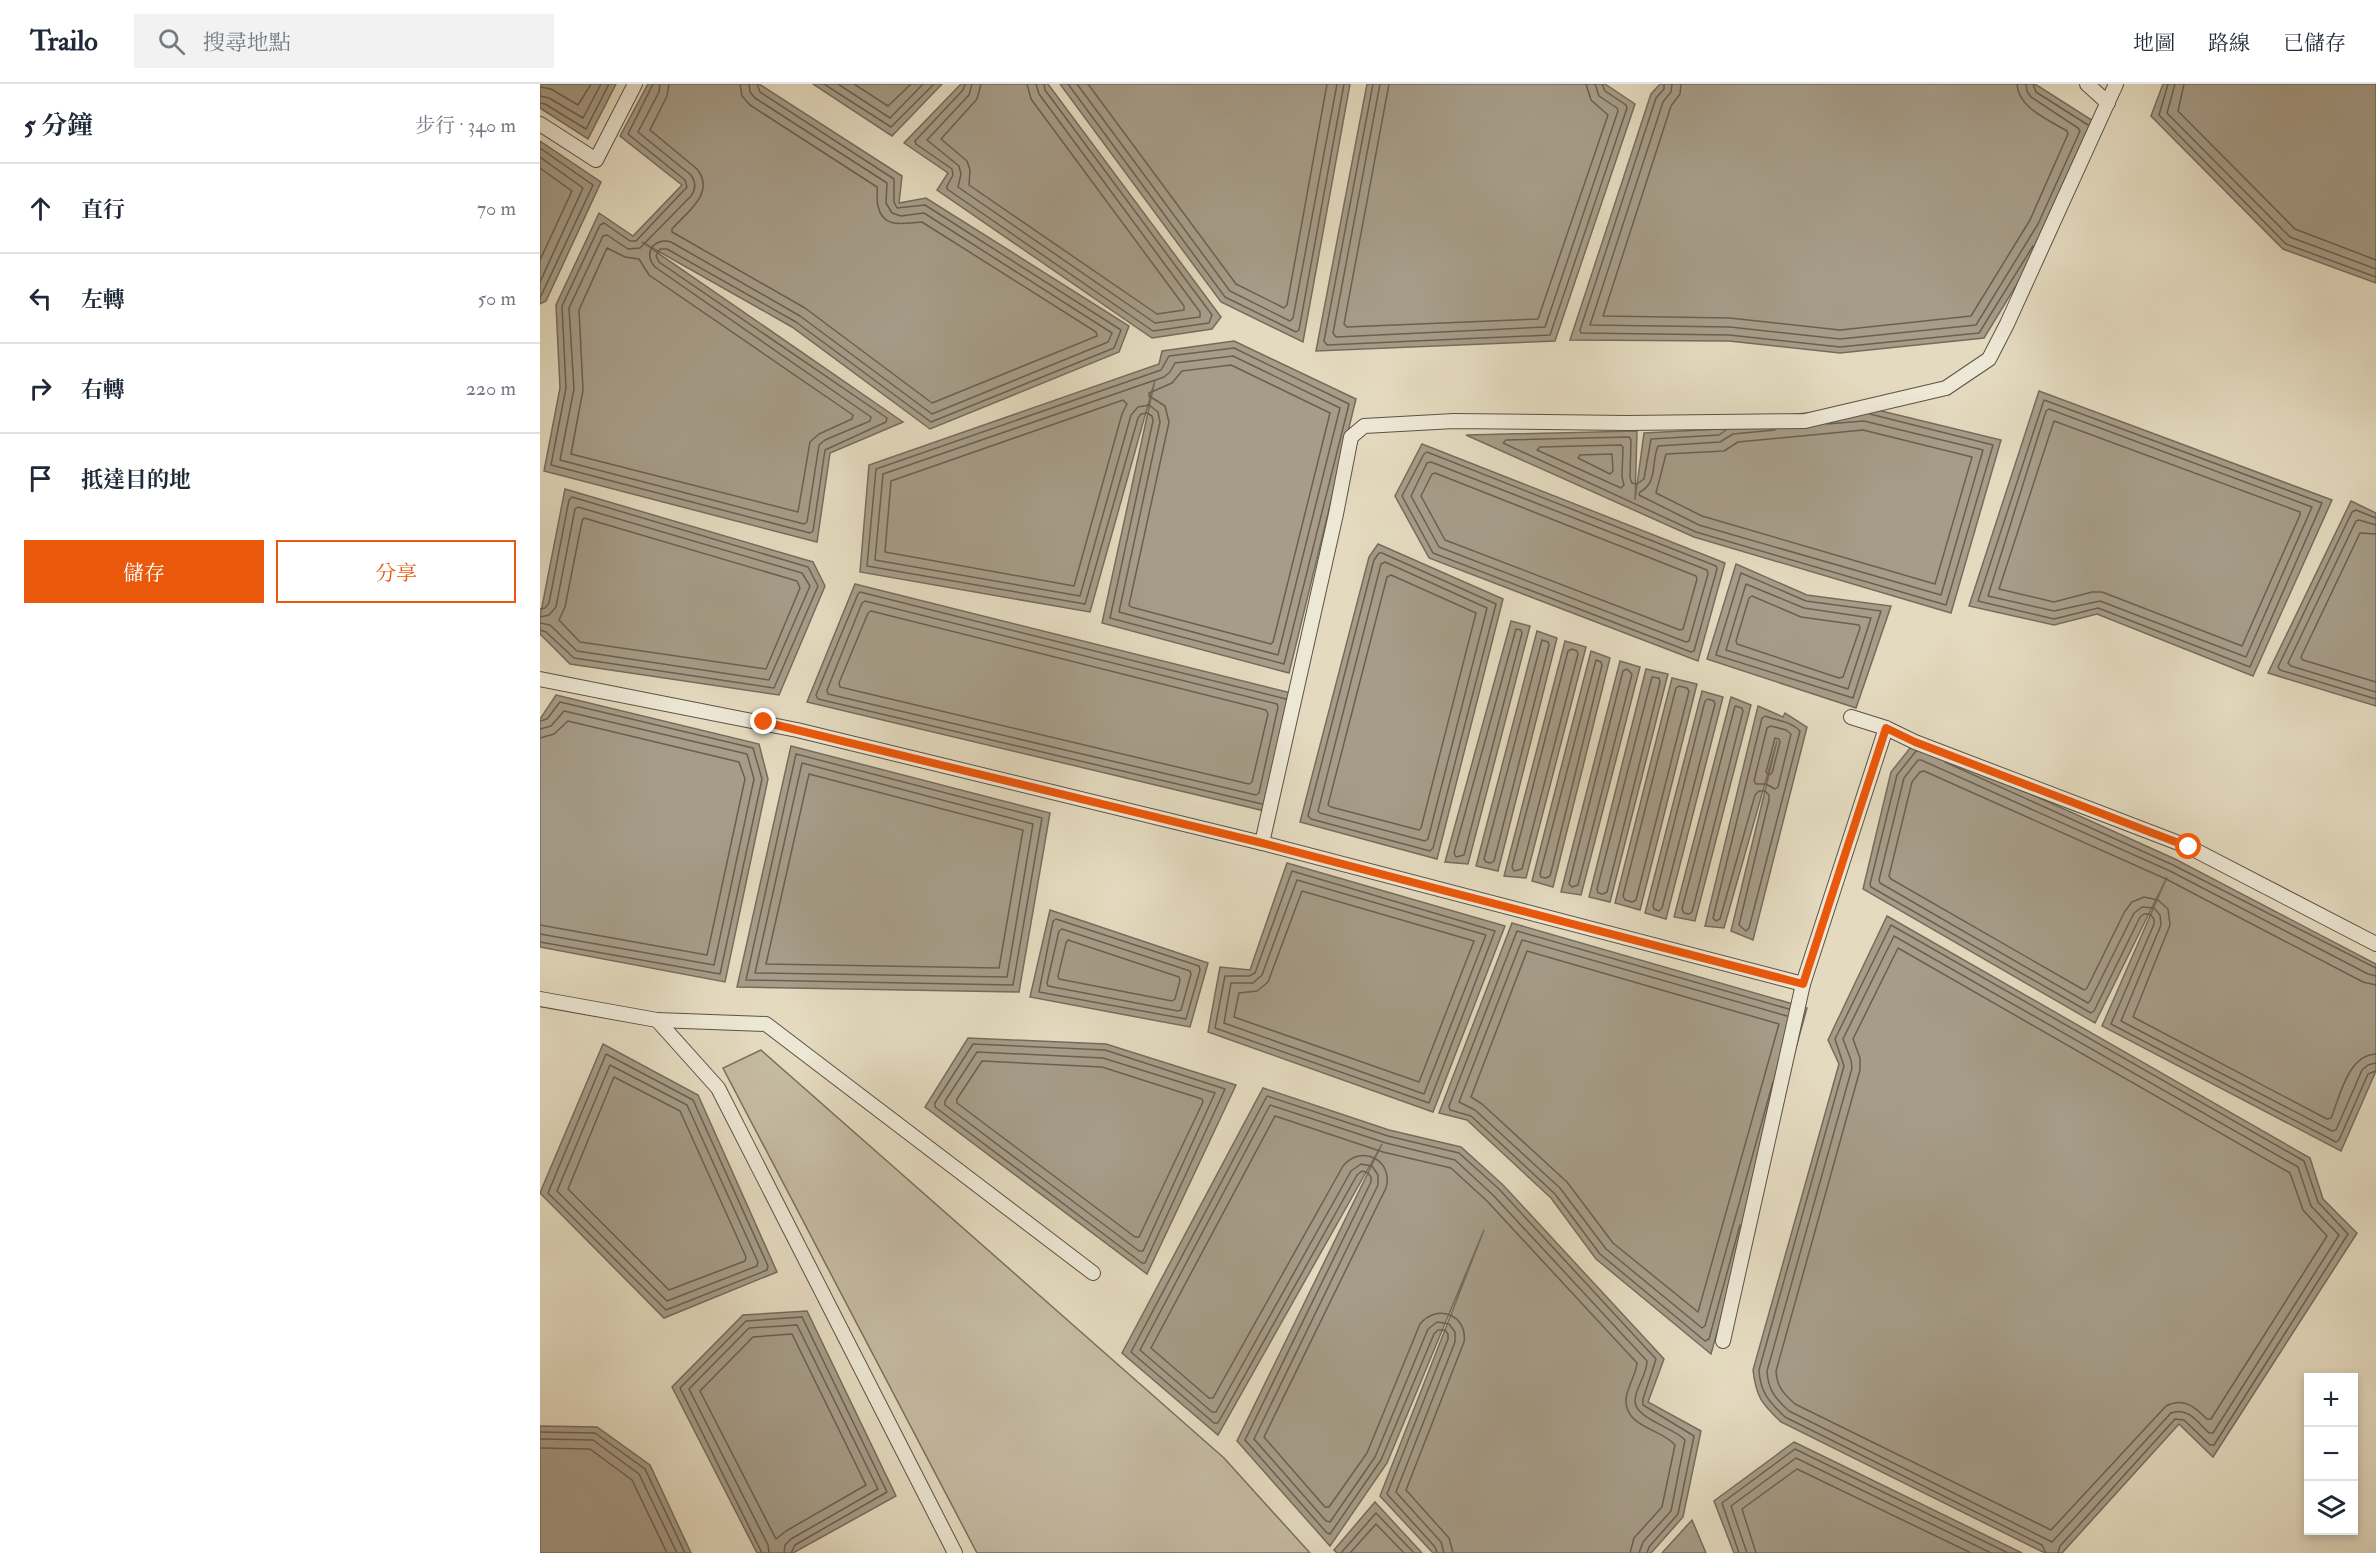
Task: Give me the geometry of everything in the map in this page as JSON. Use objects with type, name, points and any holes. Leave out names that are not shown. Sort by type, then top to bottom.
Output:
[{"type":"lane","points":[[540,124],[596,160],[636,84]]},
{"type":"lane","points":[[2087,84],[2108,103]]},
{"type":"lane","points":[[1262,843],[1336,514],[1351,437],[1364,426],[1454,421],[1627,423],[1805,421],[1946,388],[1989,358],[2007,324],[2116,84]]},
{"type":"lane","points":[[540,679],[764,722],[1262,843],[1803,984]]},
{"type":"lane","points":[[1851,717],[1886,728],[1915,742],[2189,847],[2376,944]]},
{"type":"lane","points":[[1723,1341],[1803,984],[1886,728]]},
{"type":"lane","points":[[540,999],[657,1020],[766,1024],[1093,1273]]},
{"type":"lane","points":[[657,1020],[718,1088],[955,1553]]},
{"type":"shaded area","points":[[761,1050],[1224,1458],[1310,1553],[977,1553],[723,1068]]},
{"type":"water","points":[[540,84],[616,84],[588,139],[540,108]]},
{"type":"water","points":[[648,84],[759,84],[902,176],[899,203],[926,198],[1129,326],[1119,352],[930,429],[792,327],[642,242],[903,422],[830,453],[817,542],[544,471],[560,388],[556,305],[599,213],[633,236],[682,185],[620,136]]},
{"type":"water","points":[[813,84],[942,84],[892,136]]},
{"type":"water","points":[[961,84],[1048,84],[1221,317],[1212,329],[1152,338],[937,190],[948,173],[904,143]]},
{"type":"water","points":[[1060,84],[1350,84],[1303,342],[1221,302]]},
{"type":"water","points":[[1367,84],[1605,84],[1635,104],[1555,341],[1316,351]]},
{"type":"water","points":[[1660,84],[2035,84],[2098,124],[2050,230],[1984,338],[1840,353],[1729,341],[1570,340],[1651,94]]},
{"type":"water","points":[[2163,84],[2376,84],[2376,283],[2283,249],[2151,116]]},
{"type":"water","points":[[540,141],[601,182],[546,301],[540,304]]},
{"type":"water","points":[[1234,341],[1356,399],[1289,673],[1102,623],[1155,380],[1090,612],[860,572],[869,465],[1159,364],[1162,351]]},
{"type":"water","points":[[2039,391],[2332,500],[2253,676],[2097,614],[2054,625],[1969,606]]},
{"type":"water","points":[[1865,407],[2001,440],[1951,613],[1694,537],[1466,435],[1637,431],[1635,500],[1644,433],[1720,429],[1721,422]]},
{"type":"water","points":[[1422,444],[1725,563],[1698,661],[1429,558],[1395,496]]},
{"type":"water","points":[[565,489],[813,562],[825,586],[779,695],[570,664],[540,634],[540,617]]},
{"type":"water","points":[[2351,501],[2376,513],[2376,706],[2268,673]]},
{"type":"water","points":[[1378,544],[1503,599],[1437,859],[1300,822],[1369,557]]},
{"type":"water","points":[[1736,564],[1807,595],[1891,606],[1856,708],[1707,659]]},
{"type":"water","points":[[855,584],[1295,694],[1269,812],[807,702]]},
{"type":"water","points":[[1511,621],[1530,626],[1468,864],[1445,862]]},
{"type":"water","points":[[1537,631],[1557,638],[1498,871],[1476,866]]},
{"type":"water","points":[[1565,641],[1586,647],[1526,878],[1504,876]]},
{"type":"water","points":[[1591,651],[1610,658],[1553,887],[1532,881]]},
{"type":"water","points":[[1620,661],[1640,667],[1581,895],[1561,892]]},
{"type":"water","points":[[1646,669],[1668,674],[1610,902],[1589,897]]},
{"type":"water","points":[[1672,678],[1697,684],[1640,910],[1615,903]]},
{"type":"water","points":[[1702,691],[1723,697],[1666,919],[1645,913]]},
{"type":"water","points":[[556,695],[759,744],[768,779],[725,982],[540,947],[540,719]]},
{"type":"water","points":[[1731,697],[1751,705],[1695,921],[1674,917]]},
{"type":"water","points":[[1758,706],[1783,717],[1785,713],[1807,727],[1753,940],[1731,931],[1777,741],[1724,928],[1705,926]]},
{"type":"water","points":[[1915,742],[2175,859],[2376,964],[2376,1071],[2341,1151],[2102,1026],[2167,877],[2095,1023],[1863,889],[1891,772]]},
{"type":"water","points":[[791,746],[1050,813],[1019,992],[737,987]]},
{"type":"water","points":[[1287,863],[1505,926],[1433,1112],[1208,1032],[1220,967],[1250,970]]},
{"type":"water","points":[[1050,910],[1208,963],[1190,1027],[1030,997]]},
{"type":"water","points":[[1887,916],[2310,1158],[2323,1199],[2357,1233],[2213,1457],[2179,1424],[2062,1553],[2045,1553],[1781,1422],[1765,1405],[1756,1387],[1753,1370],[1839,1064],[1828,1040]]},
{"type":"water","points":[[1512,923],[1807,1008],[1711,1354],[1596,1259],[1551,1198],[1467,1120],[1439,1113]]},
{"type":"water","points":[[968,1038],[1106,1044],[1236,1085],[1147,1274],[925,1107]]},
{"type":"water","points":[[603,1044],[698,1095],[777,1272],[664,1318],[540,1193]]},
{"type":"water","points":[[1263,1088],[1389,1130],[1461,1147],[1503,1185],[1664,1359],[1648,1402],[1701,1431],[1683,1517],[1651,1553],[1433,1553],[1380,1496],[1484,1230],[1387,1463],[1330,1546],[1237,1441],[1382,1144],[1218,1435],[1122,1353]]},
{"type":"water","points":[[807,1311],[896,1496],[793,1553],[757,1553],[672,1387],[743,1315]]},
{"type":"water","points":[[540,1426],[597,1427],[650,1465],[691,1553],[540,1553]]},
{"type":"water","points":[[1794,1442],[2022,1553],[1734,1553],[1714,1501]]},
{"type":"water","points":[[1375,1502],[1422,1553],[1337,1553],[1334,1550]]},
{"type":"water","points":[[1692,1520],[1706,1553],[1662,1553]]},
{"type":"route","points":[[764,722],[1262,843],[1803,984],[1886,728],[1915,742],[2189,847]]}]
